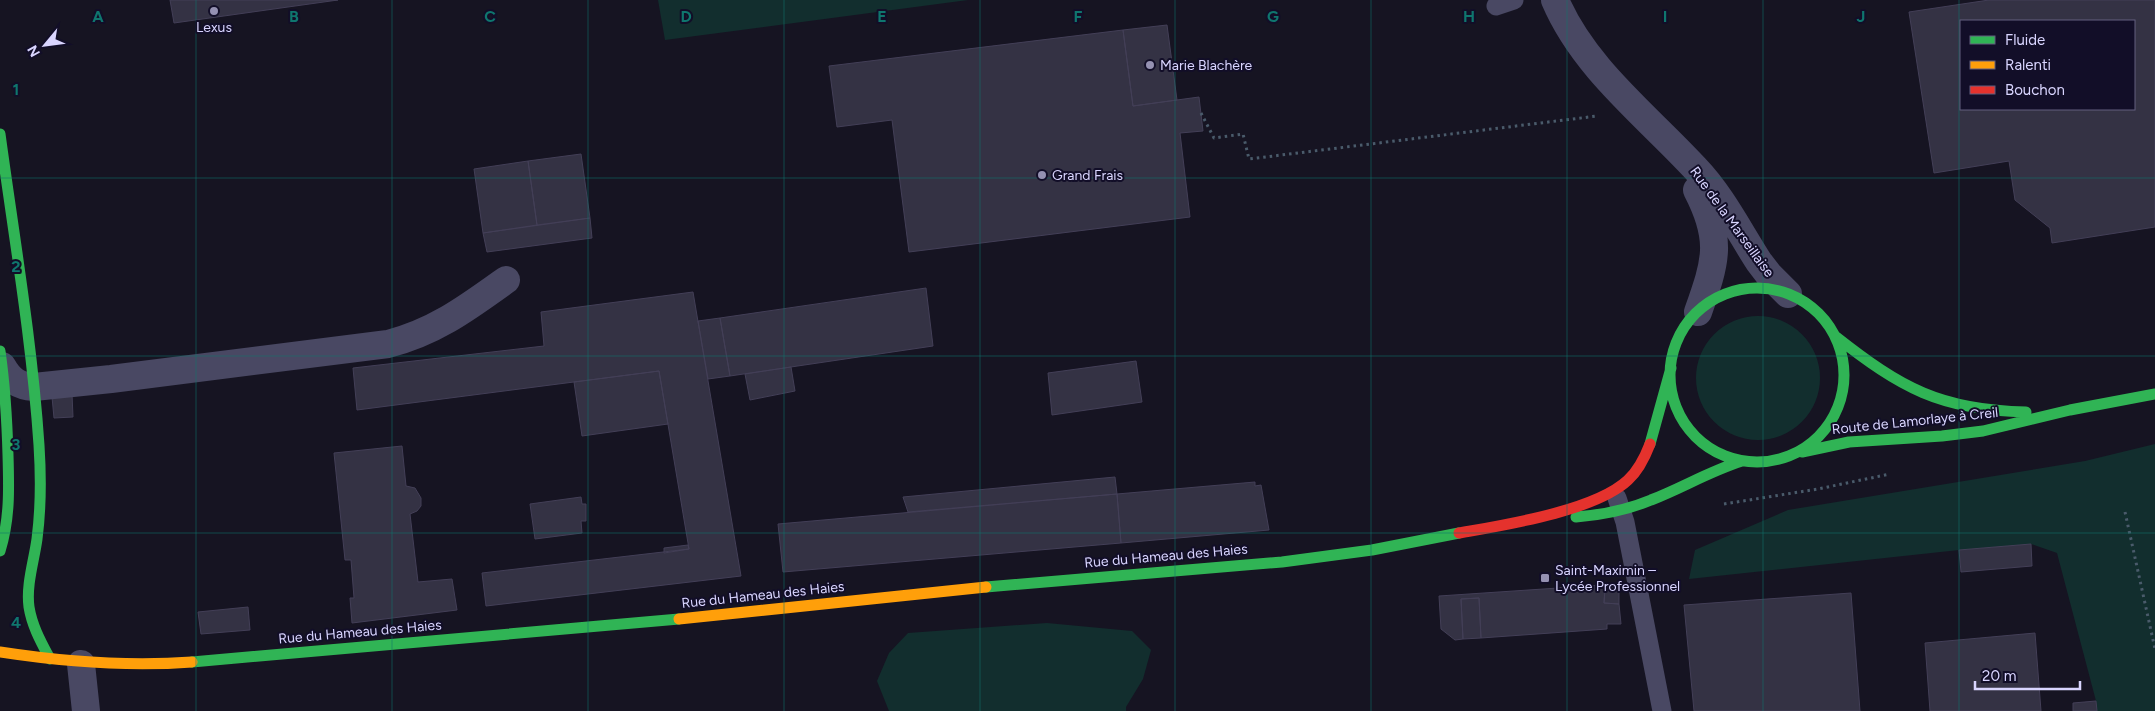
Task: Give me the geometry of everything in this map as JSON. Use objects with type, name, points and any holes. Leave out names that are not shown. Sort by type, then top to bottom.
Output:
[{"type":"street","name":"Rue de la Marseillaise","points":[[1555,0],[1567,24],[1606,78],[1702,176],[1759,262],[1788,294]]},
{"type":"street","name":"Rue de la Marseillaise","points":[[1656,129],[1690,176],[1704,204],[1714,231],[1712,270],[1698,312]]},
{"type":"street","points":[[0,134],[34,387],[41,455],[41,492],[38,528],[27,594],[28,609],[33,628],[50,659]]},
{"type":"street","points":[[1,359],[13,382],[23,387],[34,387],[388,344],[412,338],[445,322],[506,280]]},
{"type":"street","points":[[1768,289],[1788,294],[1816,310],[1835,336],[1843,357],[1845,378],[1837,410],[1819,437],[1792,455],[1772,461],[1742,461],[1712,450],[1699,440],[1689,428],[1677,410],[1671,390],[1671,368],[1679,337],[1698,312],[1715,299],[1735,291],[1768,289]]},
{"type":"street","name":"Route de Lamorlaye à Creil","points":[[1835,336],[1875,368],[1894,380],[1910,389],[1948,402],[1967,407],[2006,412],[2070,410]]},
{"type":"street","points":[[0,551],[8,525],[9,504],[6,412],[1,359]]},
{"type":"street","name":"Rue du Hameau des Haies","points":[[0,652],[81,664],[115,666],[154,665],[819,606],[914,593],[1287,560],[1372,550],[1527,520],[1594,499],[1614,490],[1633,476],[1645,454],[1671,368]]},
{"type":"street","name":"Route de Lamorlaye à Creil","points":[[1792,455],[1849,442],[1933,437],[1983,431],[2070,410],[2155,394]]},
{"type":"street","name":"Rue du Hameau des Haies","points":[[1527,520],[1588,516],[1622,510],[1659,497],[1711,471],[1742,461]]},
{"type":"street","points":[[81,664],[86,711]]},
{"type":"lane","points":[[1496,6],[1514,0]]},
{"type":"lane","points":[[1614,490],[1622,510],[1662,711]]},
{"type":"path","points":[[1201,113],[1214,138],[1243,134],[1248,160],[1599,116]]},
{"type":"path","points":[[2124,512],[2155,649]]},
{"type":"green space","points":[[658,0],[968,0],[665,40]]},
{"type":"green space","points":[[1758,316],[1782,320],[1802,334],[1816,354],[1820,378],[1816,402],[1802,422],[1782,436],[1758,440],[1734,436],[1714,422],[1700,402],[1696,378],[1700,354],[1714,334],[1734,320]]},
{"type":"green space","points":[[2155,444],[2155,711],[2097,711],[2057,553],[2031,544],[1689,579],[1695,550],[1788,510],[2085,461]]},
{"type":"green space","points":[[1047,623],[1132,631],[1151,650],[1143,679],[1126,707],[1126,711],[889,711],[877,681],[889,653],[908,633]]},
{"type":"building","name":"Lexus","points":[[170,0],[338,0],[174,23]]},
{"type":"building","points":[[1989,0],[2155,0],[2155,227],[2052,243],[2050,228],[2015,200],[2009,161],[1934,173],[1909,12]]},
{"type":"building","name":"Marie Blachère","points":[[1167,25],[1177,100],[1133,106],[1123,30]]},
{"type":"building","name":"Grand Frais","points":[[1123,30],[1133,106],[1199,97],[1203,131],[1180,133],[1190,217],[909,252],[892,120],[837,127],[829,66]]},
{"type":"building","points":[[581,154],[590,218],[537,225],[528,161]]},
{"type":"building","points":[[528,161],[537,225],[483,233],[474,169]]},
{"type":"building","points":[[590,218],[592,238],[487,252],[483,233]]},
{"type":"building","points":[[926,288],[933,346],[730,376],[720,318]]},
{"type":"building","points":[[693,292],[741,576],[486,606],[482,573],[689,549],[659,371],[357,410],[353,368],[544,346],[541,312]]},
{"type":"building","points":[[720,318],[730,376],[708,379],[698,321]]},
{"type":"building","points":[[1136,361],[1142,402],[1052,415],[1048,373]]},
{"type":"building","points":[[791,367],[795,391],[750,400],[745,374]]},
{"type":"building","points":[[659,371],[668,424],[582,436],[574,382]]},
{"type":"building","points":[[72,394],[73,417],[54,418],[52,397]]},
{"type":"building","points":[[402,446],[406,486],[415,488],[421,498],[421,506],[417,511],[410,514],[418,582],[452,579],[457,610],[352,623],[350,598],[354,598],[351,560],[345,560],[334,453]]},
{"type":"building","points":[[1115,477],[1117,494],[908,512],[903,497]]},
{"type":"building","points":[[1255,482],[1255,486],[1261,485],[1269,530],[1121,543],[1117,494]]},
{"type":"building","points":[[1117,494],[1121,543],[783,572],[778,524]]},
{"type":"building","points":[[581,497],[582,504],[586,504],[586,521],[581,521],[582,533],[535,539],[530,504]]},
{"type":"building","points":[[2031,544],[2032,566],[1961,572],[1959,550]]},
{"type":"building","points":[[688,545],[689,549],[664,553],[664,548]]},
{"type":"building","points":[[1618,584],[1619,589],[1605,588],[1604,603],[1619,604],[1621,624],[1607,624],[1607,629],[1481,638],[1479,598],[1461,599],[1463,639],[1455,640],[1441,629],[1439,596]]},
{"type":"building","points":[[1605,588],[1619,589],[1619,604],[1604,603]]},
{"type":"building","points":[[1851,593],[1860,711],[1694,711],[1684,605]]},
{"type":"building","points":[[1479,598],[1481,638],[1463,639],[1461,599]]},
{"type":"building","points":[[248,607],[250,630],[201,634],[198,612]]},
{"type":"building","points":[[2035,633],[2041,711],[1930,711],[1925,643]]},
{"type":"building","points":[[2096,701],[2097,711],[2073,711],[2073,703]]},
{"type":"traffic: fast","points":[[0,134],[27,328],[39,445],[39,516],[28,599],[30,614],[50,659]]},
{"type":"traffic: fast","points":[[1748,288],[1766,288],[1798,298],[1819,313],[1834,334],[1844,366],[1844,375],[1844,384],[1834,416],[1819,437],[1798,452],[1782,458],[1766,462],[1748,462],[1716,452],[1695,437],[1680,416],[1674,400],[1670,384],[1670,366],[1680,334],[1695,313],[1716,298],[1732,292],[1748,288]]},
{"type":"traffic: fast","points":[[1835,336],[1881,370],[1923,393],[1969,407],[2026,412]]},
{"type":"traffic: fast","points":[[0,351],[8,442],[9,479],[6,527],[0,551]]},
{"type":"traffic: fast","points":[[1650,444],[1671,368]]},
{"type":"traffic: fast","points":[[1802,452],[1849,442],[1942,436],[1983,431],[2070,410],[2155,394]]},
{"type":"traffic: fast","points":[[1576,517],[1614,512],[1642,504],[1742,461]]},
{"type":"traffic: fast","points":[[986,587],[1282,562],[1372,550],[1459,533]]},
{"type":"traffic: fast","points":[[192,662],[679,619]]},
{"type":"traffic: slow","points":[[679,619],[986,587]]},
{"type":"traffic: slow","points":[[0,652],[96,663],[192,662]]},
{"type":"traffic: jam","points":[[1459,533],[1524,521],[1594,500],[1613,491],[1628,480],[1641,464],[1650,444]]},
{"type":"place","name":"Lexus","points":[[214,11]]},
{"type":"place","name":"Marie Blachère","points":[[1150,65]]},
{"type":"place","name":"Grand Frais","points":[[1042,175]]},
{"type":"place","name":"Saint-Maximin – Lycée Professionnel","points":[[1545,578]]}]
